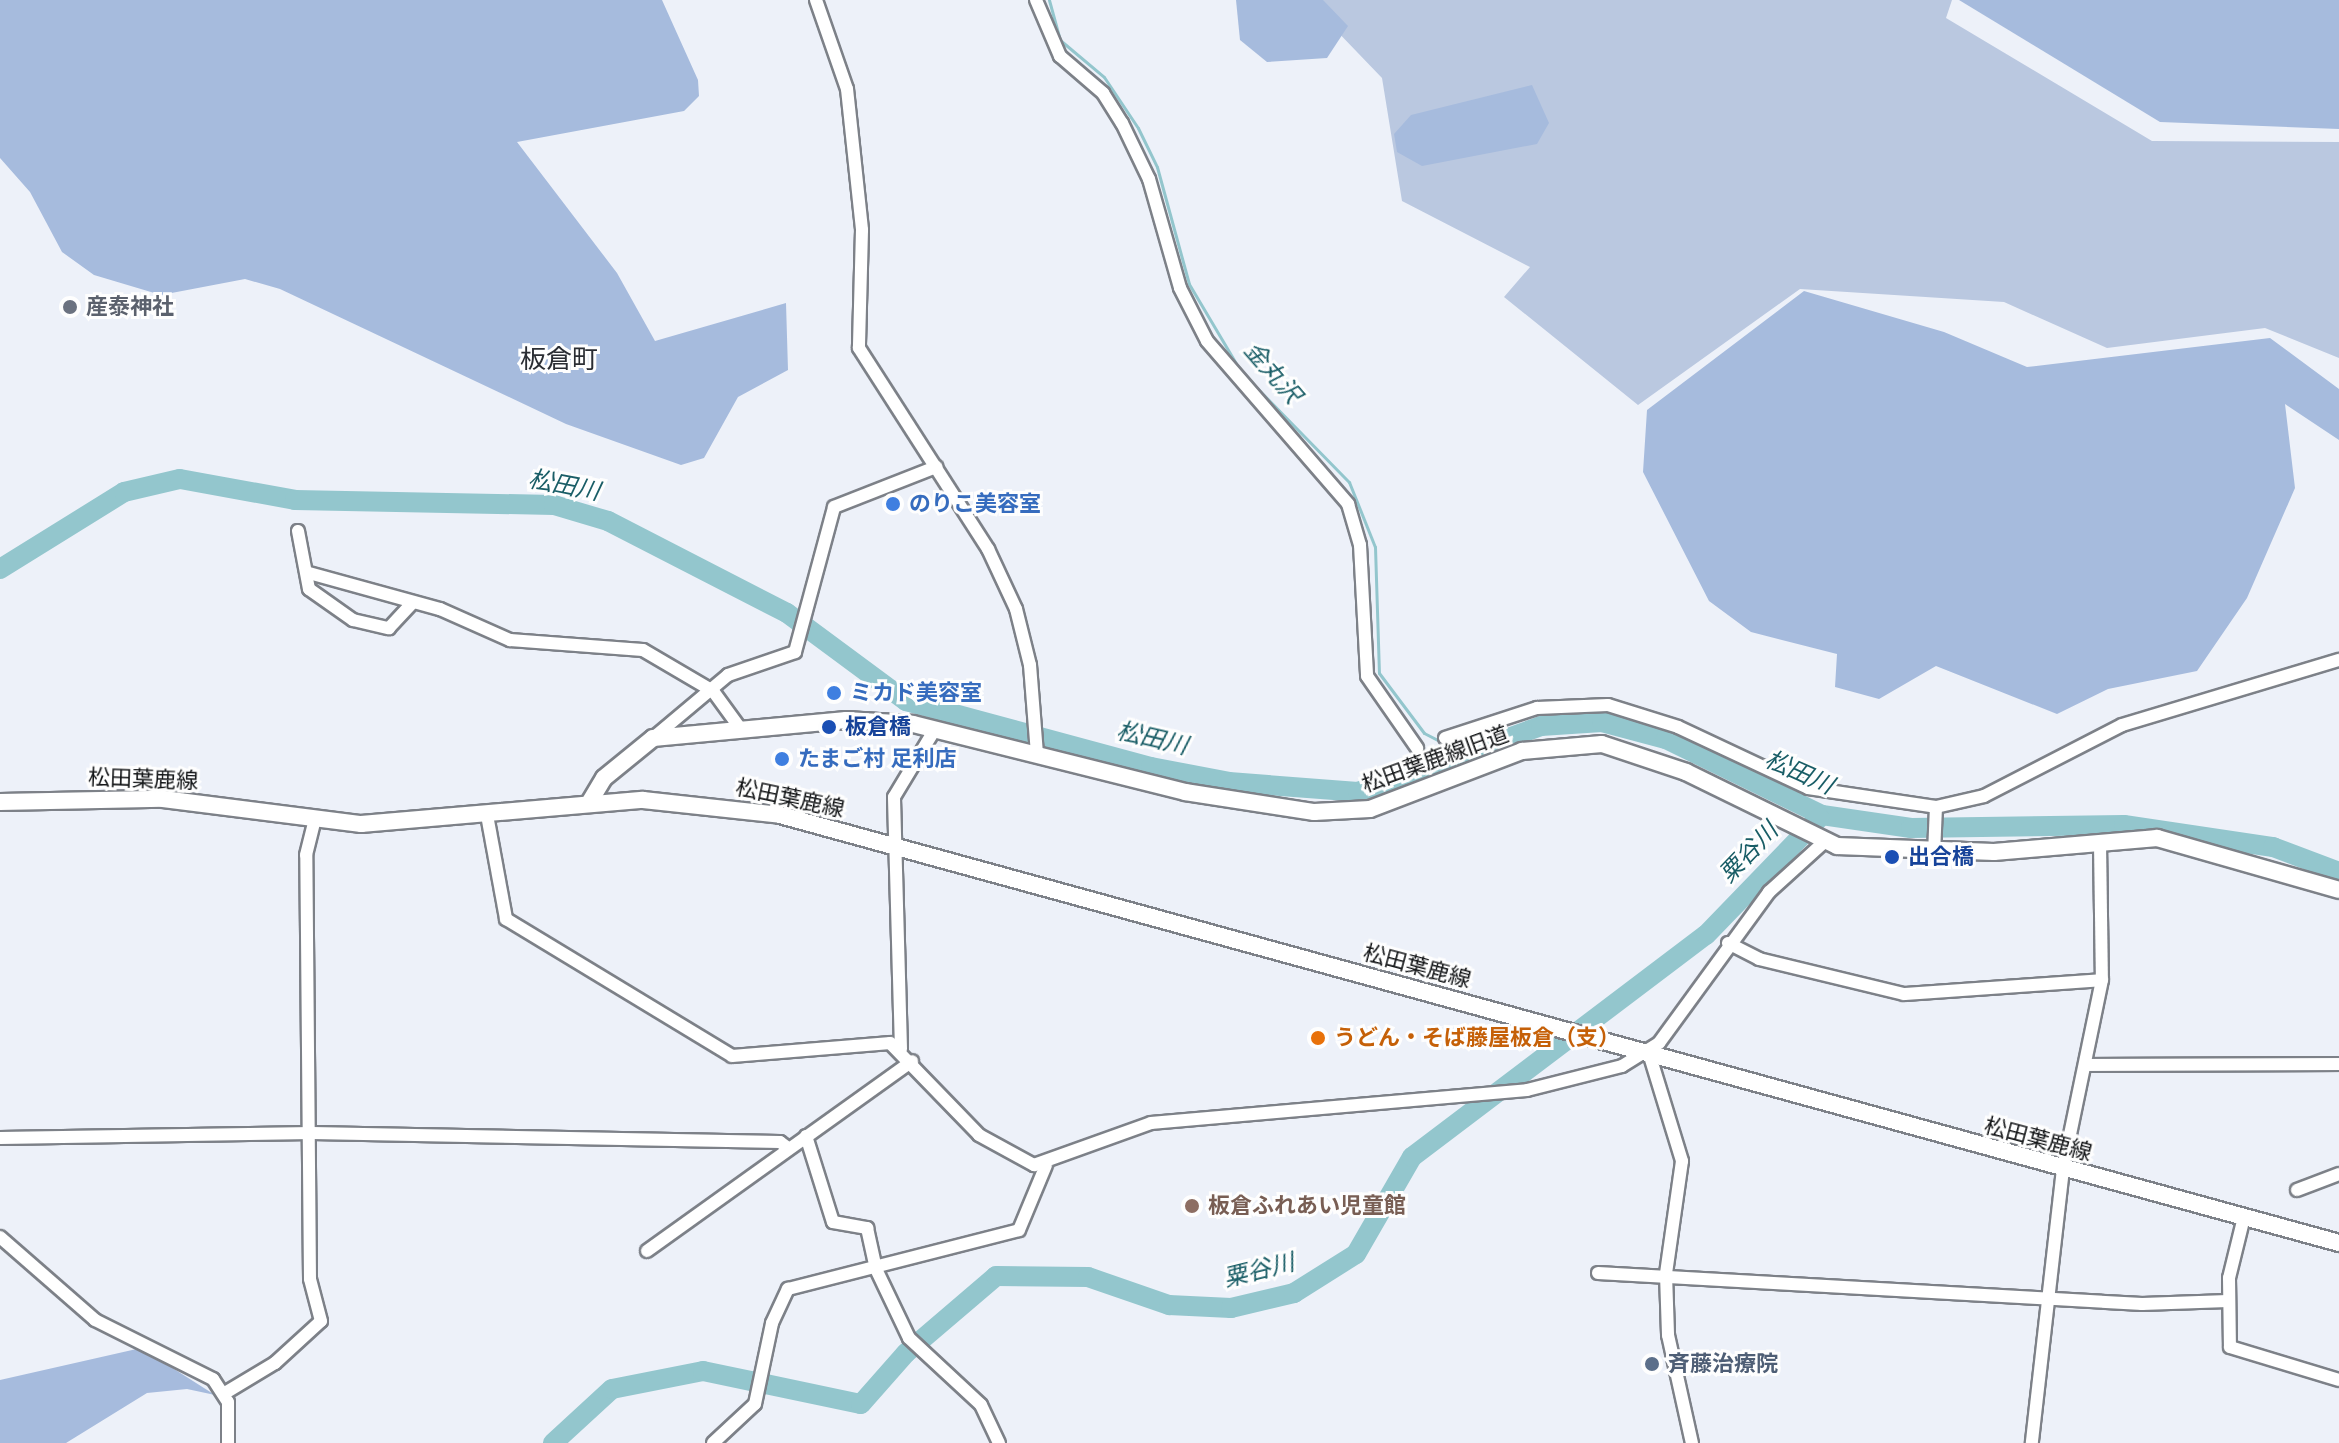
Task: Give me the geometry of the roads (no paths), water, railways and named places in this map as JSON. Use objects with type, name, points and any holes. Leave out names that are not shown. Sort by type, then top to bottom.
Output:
[{"type":"main road","name":"松田葉鹿線旧道","points":[[653,738],[846,720],[935,729],[1233,801],[1334,812],[1396,801],[1522,751],[1602,744],[1686,772],[1820,842]]},
{"type":"main road","points":[[589,803],[604,778],[653,738]]},
{"type":"main road","name":"松田葉鹿線","points":[[0,802],[152,798],[384,824],[589,803],[741,808],[896,846],[2339,1243]]},
{"type":"main road","points":[[1820,842],[1934,850],[2157,838],[2339,890]]},
{"type":"street","points":[[816,0],[847,89],[862,230],[859,348],[936,467],[1016,609],[1030,665],[1037,754]]},
{"type":"street","points":[[1036,0],[1060,56],[1103,93],[1126,133],[1149,179],[1180,288],[1207,341],[1348,504],[1360,545],[1367,676],[1417,748]]},
{"type":"street","points":[[653,738],[735,671],[795,652],[834,507],[936,467]]},
{"type":"street","points":[[298,531],[309,573],[309,589],[369,629],[389,628],[413,602]]},
{"type":"street","points":[[309,573],[413,602],[510,640],[643,650],[713,691],[740,728]]},
{"type":"street","points":[[1445,738],[1539,708],[1608,705],[1678,727],[1829,795],[1936,811],[1984,796],[2122,725],[2339,660]]},
{"type":"street","points":[[901,1049],[894,797],[935,729]]},
{"type":"street","points":[[1934,850],[1936,811]]},
{"type":"street","points":[[487,815],[506,919],[713,1050],[732,1056],[869,1041],[901,1049],[979,1135],[1022,1161],[1046,1165],[1151,1123],[1512,1091],[1579,1081],[1649,1053],[1728,943],[1820,842]]},
{"type":"street","points":[[225,1393],[275,1363],[321,1321],[310,1279],[312,1133],[306,855],[315,818]]},
{"type":"street","points":[[2032,1443],[2063,1169],[2102,980],[2100,843]]},
{"type":"street","points":[[1728,943],[1759,959],[1904,994],[2102,980]]},
{"type":"street","points":[[1649,1053],[1682,1161],[1666,1274],[1668,1335],[1692,1443]]},
{"type":"street","points":[[647,1251],[912,1061]]},
{"type":"street","points":[[2086,1065],[2339,1064]]},
{"type":"street","points":[[0,1138],[312,1133],[780,1142],[788,1148]]},
{"type":"street","points":[[806,1136],[833,1222],[864,1224],[876,1269],[909,1338],[981,1405],[999,1443]]},
{"type":"street","points":[[713,1443],[755,1404],[772,1323],[788,1289],[1019,1230],[1046,1165]]},
{"type":"street","points":[[2297,1190],[2339,1174]]},
{"type":"street","points":[[2244,1217],[2228,1301],[2230,1347],[2339,1380]]},
{"type":"street","points":[[0,1237],[95,1320],[213,1379],[225,1393],[228,1443]]},
{"type":"street","points":[[1598,1273],[1666,1274],[2047,1298],[2228,1301]]},
{"type":"waterway","name":"金丸沢","points":[[1049,0],[1060,40],[1104,77],[1138,128],[1157,167],[1189,284],[1241,372]]},
{"type":"waterway","name":"金丸沢","points":[[1247,378],[1349,482],[1375,547],[1379,673],[1424,733],[1463,753]]},
{"type":"waterway","name":"松田川","points":[[0,569],[124,492],[180,479],[295,500],[554,505],[608,521],[787,613],[906,701],[1151,767],[1229,782],[1358,792],[1541,726],[1602,722],[1666,739],[1822,815],[1911,828],[2124,825],[2273,847],[2339,872]]},
{"type":"waterway","name":"粟谷川","points":[[553,1443],[612,1389],[703,1371],[861,1404],[906,1353],[996,1276],[1088,1277],[1169,1305],[1231,1308],[1294,1293],[1356,1254],[1412,1157],[1706,935],[1819,818]]},
{"type":"place","name":"産泰神社","points":[[70,307]]},
{"type":"place","name":"のりこ美容室","points":[[893,504]]},
{"type":"place","name":"ミカド美容室","points":[[834,693]]},
{"type":"place","name":"板倉橋","points":[[829,727]]},
{"type":"place","name":"たまご村 足利店","points":[[782,759]]},
{"type":"place","name":"出合橋","points":[[1892,857]]},
{"type":"place","name":"うどん・そば藤屋板倉（支）","points":[[1318,1038]]},
{"type":"place","name":"板倉ふれあい児童館","points":[[1192,1206]]},
{"type":"place","name":"斉藤治療院","points":[[1652,1364]]},
{"type":"district","name":"板倉町","points":[[559,360]]}]
